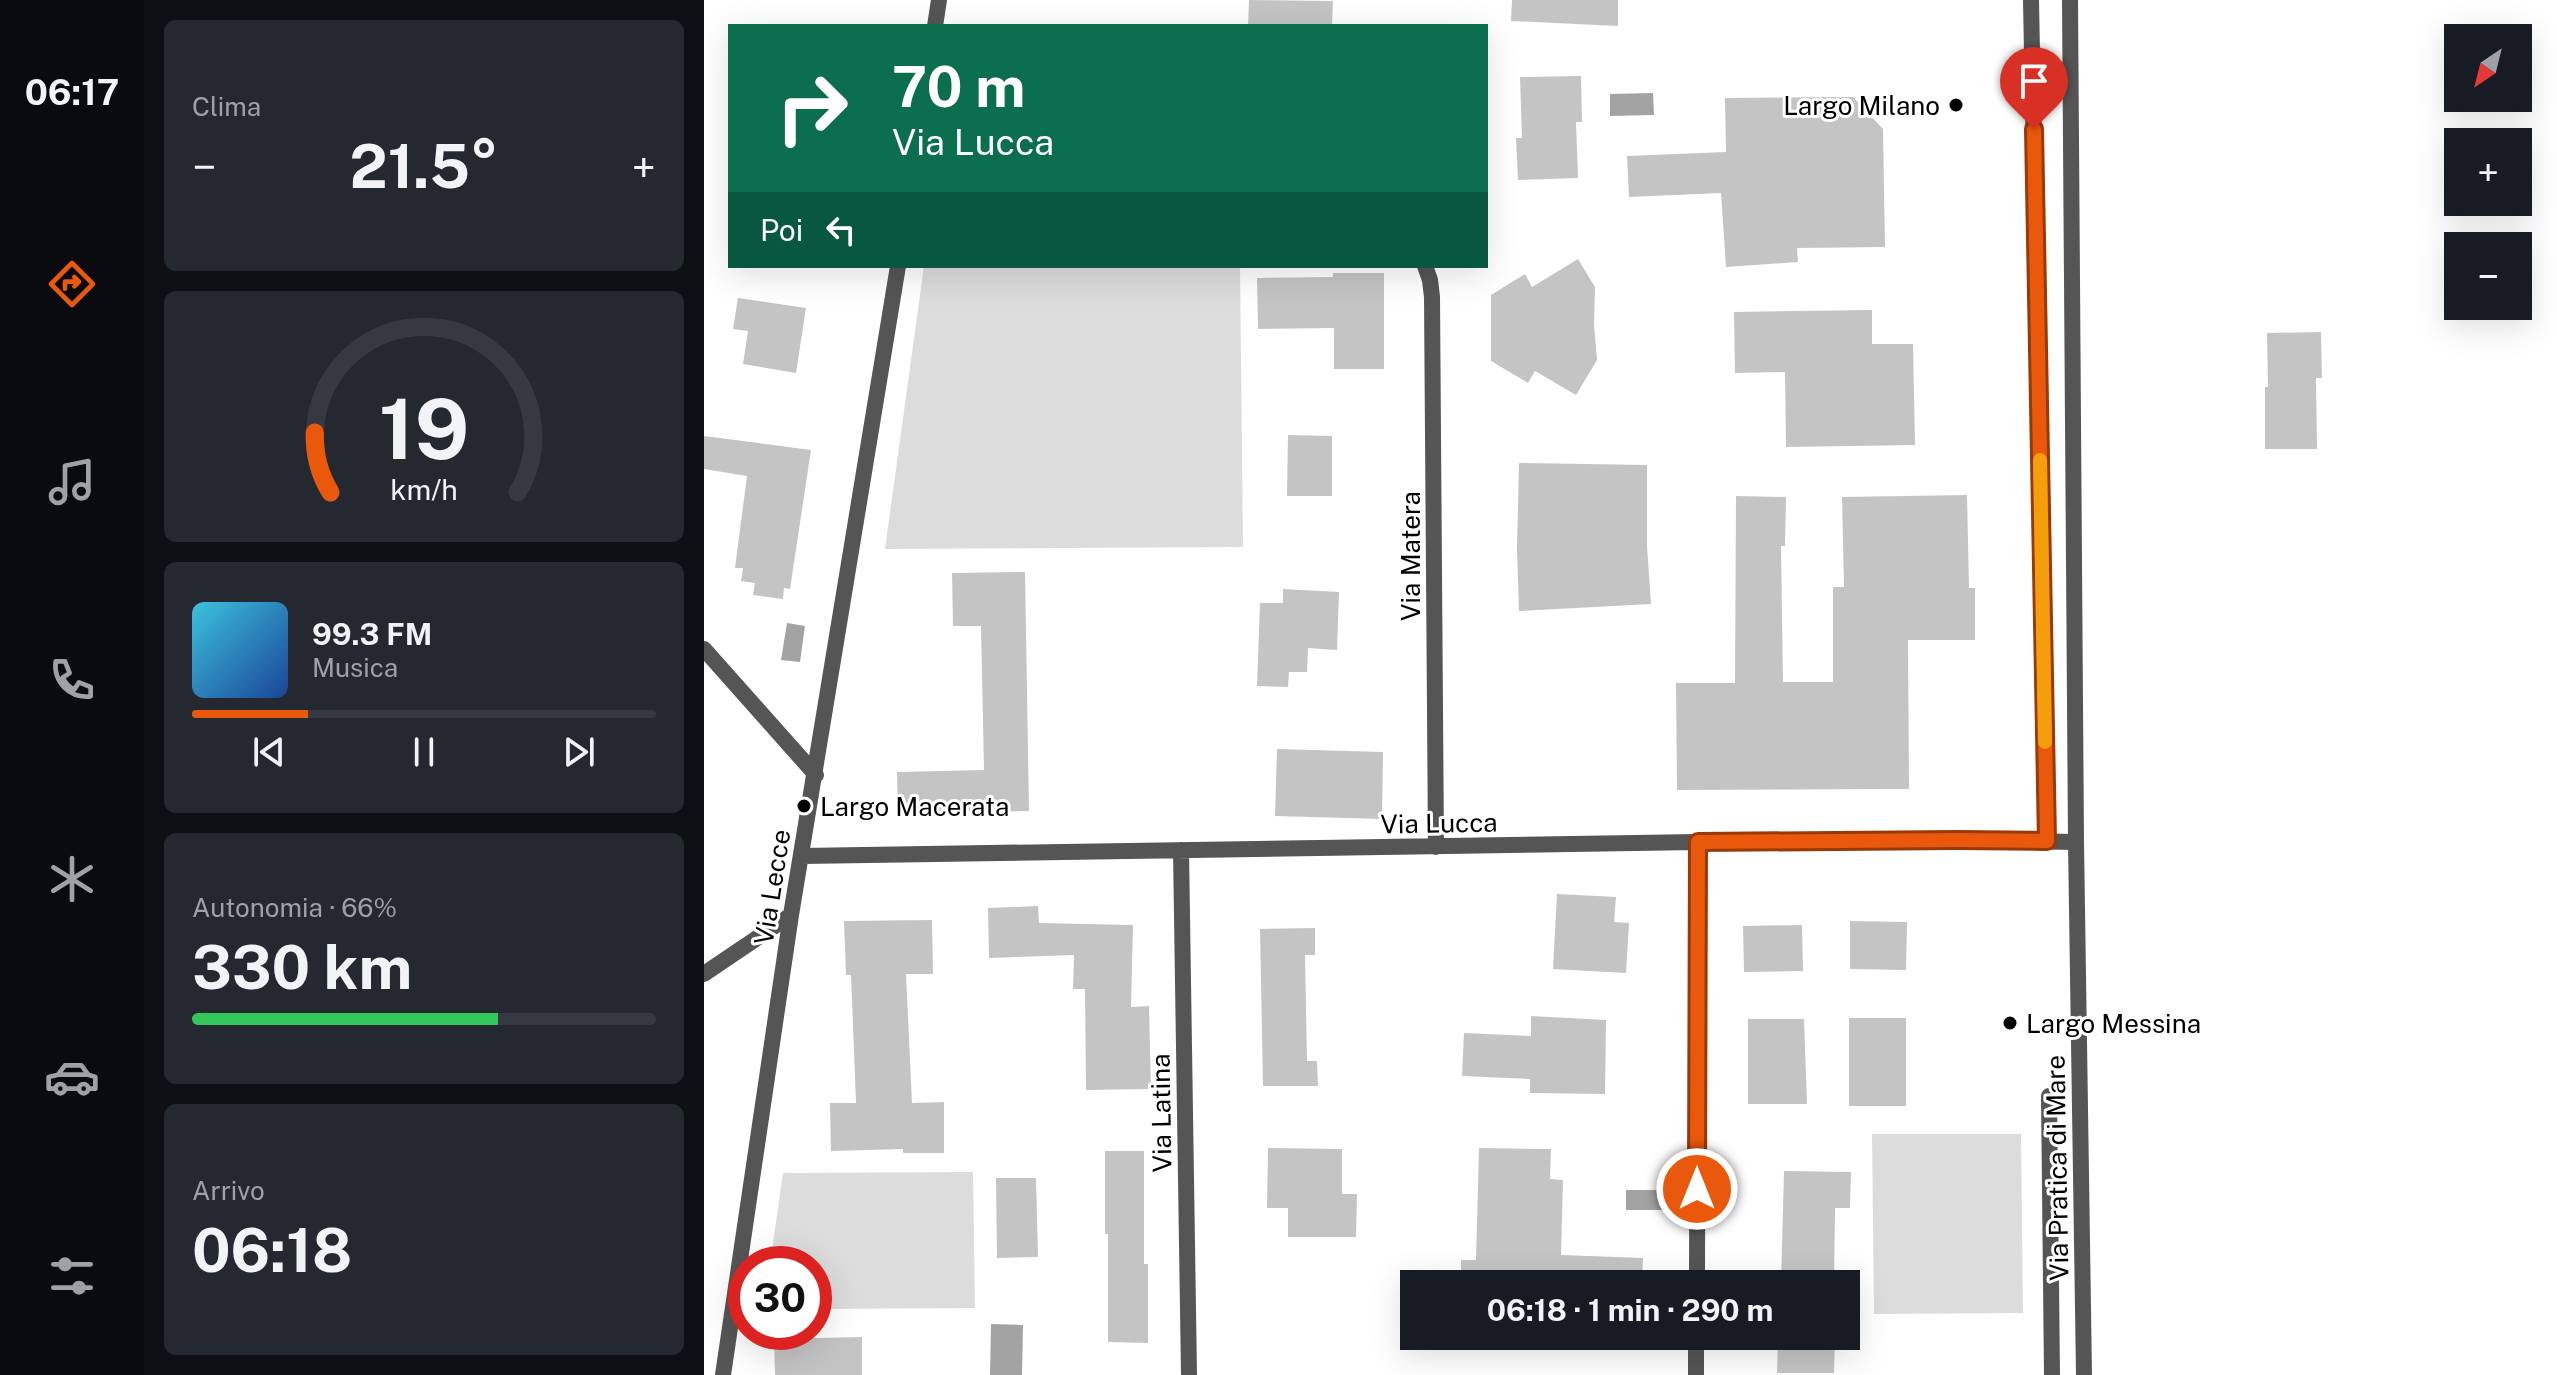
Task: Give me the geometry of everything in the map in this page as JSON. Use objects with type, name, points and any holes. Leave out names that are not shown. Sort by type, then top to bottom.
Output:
[{"type":"street","points":[[935,24],[939,0]]},
{"type":"street","points":[[2031,0],[2047,841]]},
{"type":"street","name":"Via Pratica di Mare","points":[[2070,0],[2076,842],[2084,1375]]},
{"type":"street","name":"Via Lecce","points":[[723,1375],[791,915],[898,268]]},
{"type":"street","name":"Via Matera","points":[[1426,268],[1432,297],[1436,847]]},
{"type":"street","points":[[704,649],[816,775]]},
{"type":"street","points":[[1697,1270],[1698,842]]},
{"type":"street","name":"Via Lucca","points":[[802,856],[1698,842],[2076,842]]},
{"type":"street","name":"Via Latina","points":[[1181,850],[1189,1375]]},
{"type":"street","points":[[704,974],[791,915]]},
{"type":"street","points":[[2049,1096],[2052,1375]]},
{"type":"street","points":[[1696,1350],[1696,1375]]},
{"type":"shaded area","points":[[1653,93],[1654,115],[1610,116],[1610,94]]},
{"type":"shaded area","points":[[924,268],[1240,268],[1243,547],[885,549]]},
{"type":"shaded area","points":[[787,623],[805,626],[800,662],[781,660]]},
{"type":"shaded area","points":[[1872,1134],[2021,1134],[2023,1313],[1874,1314]]},
{"type":"shaded area","points":[[973,1172],[975,1308],[832,1309],[832,1246],[773,1246],[783,1173]]},
{"type":"shaded area","points":[[1626,1190],[1664,1190],[1665,1210],[1626,1210]]},
{"type":"shaded area","points":[[991,1324],[1023,1325],[1022,1375],[990,1375]]},
{"type":"building","points":[[1249,0],[1333,1],[1332,24],[1248,24]]},
{"type":"building","points":[[1512,0],[1618,0],[1618,26],[1511,21]]},
{"type":"building","points":[[1581,76],[1582,122],[1576,122],[1578,178],[1518,180],[1516,138],[1522,138],[1520,77]]},
{"type":"building","points":[[1853,97],[1883,129],[1885,247],[1797,248],[1798,262],[1726,267],[1721,193],[1629,197],[1627,156],[1726,152],[1725,98]]},
{"type":"building","points":[[1578,259],[1595,287],[1597,360],[1576,395],[1535,371],[1528,383],[1491,361],[1491,295],[1525,274],[1532,287]]},
{"type":"building","points":[[1333,273],[1384,273],[1384,369],[1334,369],[1334,328],[1258,329],[1257,278],[1333,277]]},
{"type":"building","points":[[738,298],[806,308],[796,373],[743,364],[748,331],[733,329]]},
{"type":"building","points":[[1872,310],[1872,344],[1913,344],[1915,445],[1786,447],[1785,372],[1735,373],[1734,312]]},
{"type":"building","points":[[2321,332],[2322,378],[2316,378],[2317,449],[2265,449],[2267,333]]},
{"type":"building","points":[[1288,435],[1332,436],[1332,496],[1287,496]]},
{"type":"building","points":[[704,436],[811,450],[790,589],[784,588],[783,599],[753,595],[755,583],[741,581],[743,568],[735,568],[747,476],[704,469]]},
{"type":"building","points":[[1519,463],[1647,465],[1651,604],[1519,611]]},
{"type":"building","points":[[1967,495],[1969,588],[1975,588],[1975,640],[1908,640],[1909,789],[1677,790],[1676,683],[1735,683],[1736,496],[1786,497],[1785,546],[1781,546],[1783,682],[1833,682],[1833,587],[1844,587],[1842,497]]},
{"type":"building","points":[[1025,572],[1029,811],[898,813],[897,772],[984,770],[981,626],[953,626],[952,573]]},
{"type":"building","points":[[1283,589],[1339,592],[1337,650],[1308,648],[1307,672],[1289,672],[1288,687],[1257,686],[1260,603],[1283,603]]},
{"type":"building","points":[[1277,749],[1383,752],[1382,819],[1275,816]]},
{"type":"building","points":[[1557,894],[1616,897],[1614,922],[1629,923],[1626,973],[1553,969]]},
{"type":"building","points":[[1038,906],[1039,923],[1133,925],[1131,1007],[1149,1006],[1151,1089],[1086,1090],[1085,989],[1073,989],[1074,955],[989,958],[988,908]]},
{"type":"building","points":[[932,920],[933,974],[906,974],[912,1103],[944,1102],[944,1153],[903,1153],[903,1149],[831,1151],[830,1103],[856,1103],[851,975],[846,975],[844,921]]},
{"type":"building","points":[[1850,921],[1907,922],[1906,970],[1850,969]]},
{"type":"building","points":[[1802,925],[1803,971],[1744,972],[1743,926]]},
{"type":"building","points":[[1315,928],[1315,955],[1305,955],[1307,1061],[1317,1061],[1318,1086],[1263,1086],[1260,929]]},
{"type":"building","points":[[1531,1016],[1606,1020],[1605,1094],[1530,1093],[1530,1079],[1462,1076],[1464,1033],[1531,1036]]},
{"type":"building","points":[[1849,1018],[1906,1018],[1906,1106],[1849,1106]]},
{"type":"building","points":[[1748,1019],[1804,1019],[1807,1104],[1748,1104]]},
{"type":"building","points":[[1268,1148],[1342,1149],[1342,1194],[1357,1194],[1356,1237],[1288,1237],[1288,1208],[1267,1208]]},
{"type":"building","points":[[1479,1148],[1551,1149],[1550,1179],[1563,1180],[1561,1255],[1643,1258],[1643,1270],[1461,1270],[1461,1260],[1476,1260]]},
{"type":"building","points":[[1105,1151],[1144,1151],[1148,1343],[1108,1342]]},
{"type":"building","points":[[1784,1171],[1851,1172],[1850,1208],[1835,1208],[1834,1270],[1781,1270]]},
{"type":"building","points":[[996,1178],[1036,1178],[1038,1257],[997,1258]]},
{"type":"building","points":[[862,1337],[862,1375],[775,1375],[774,1350],[832,1350],[832,1338]]},
{"type":"building","points":[[1778,1350],[1835,1350],[1834,1373],[1777,1373]]},
{"type":"slow traffic","points":[[2040,460],[2045,742]]},
{"type":"place","name":"Largo Milano","points":[[1956,105]]},
{"type":"place","name":"Largo Macerata","points":[[804,806]]},
{"type":"place","name":"Largo Messina","points":[[2010,1023]]},
{"type":"route","points":[[1697,1189],[1698,842],[2047,841],[2034,129]]}]
